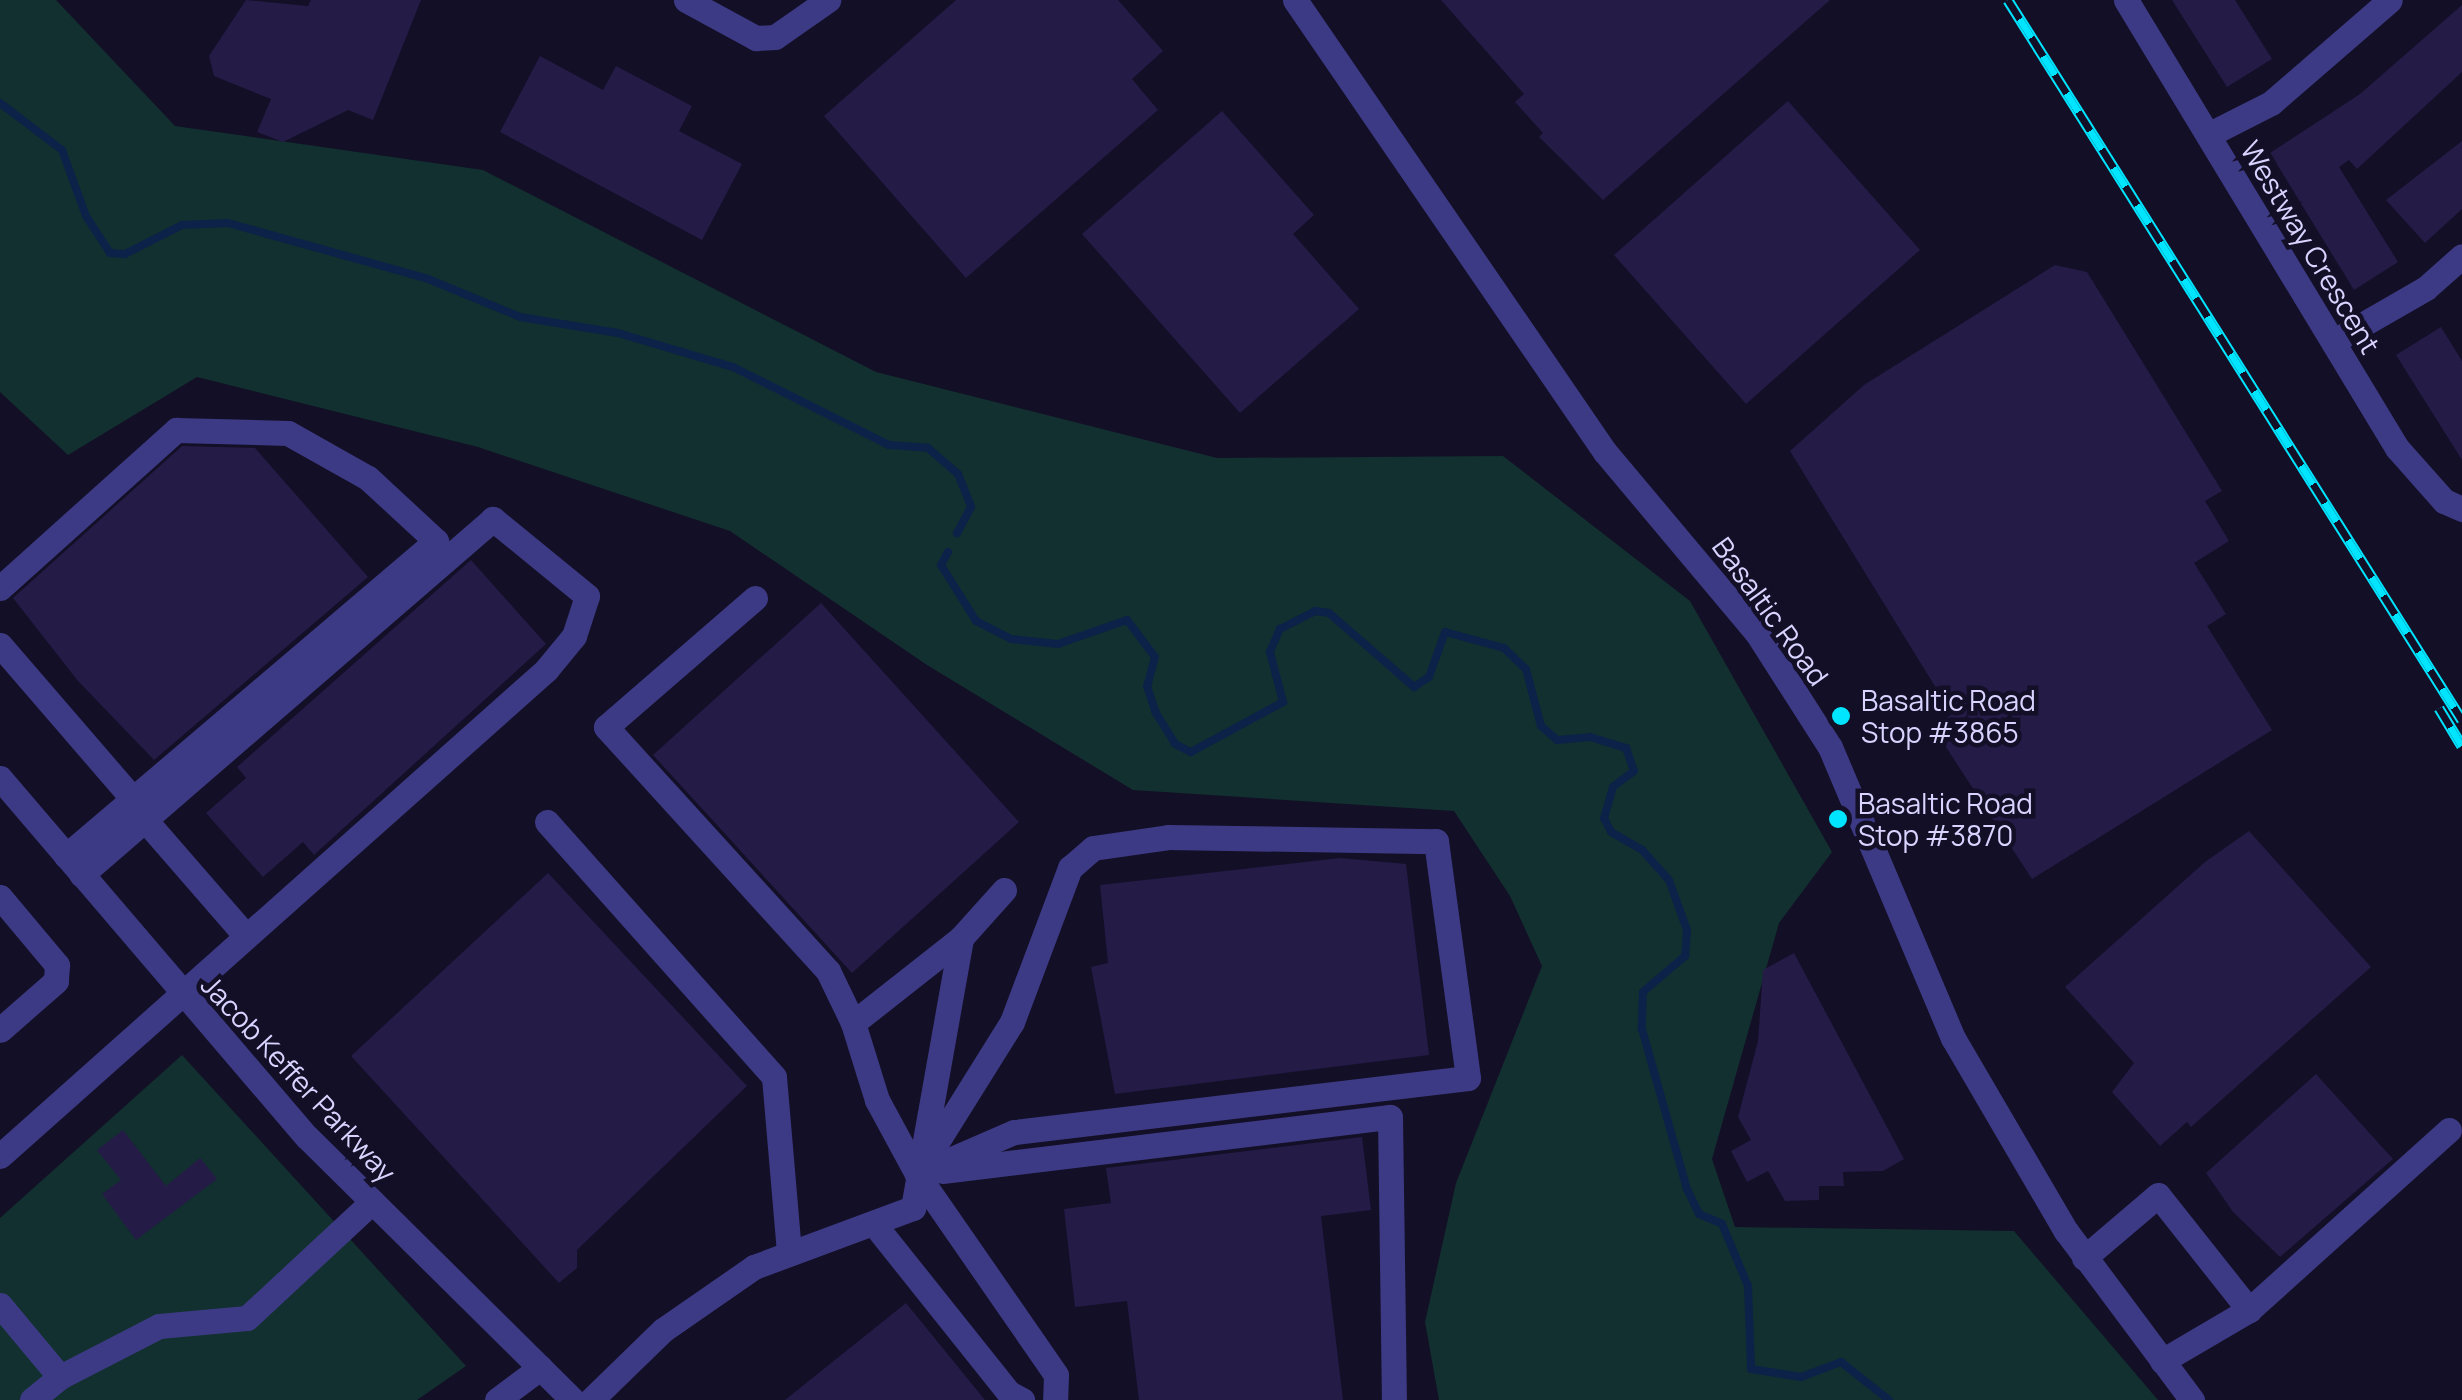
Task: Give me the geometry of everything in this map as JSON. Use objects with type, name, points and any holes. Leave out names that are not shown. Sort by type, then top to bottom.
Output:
[{"type":"street","points":[[686,0],[756,38],[775,37],[828,0]]},
{"type":"street","name":"Basaltic Road","points":[[1295,0],[1605,452],[1757,634],[1830,747],[1953,1038],[2084,1258],[2192,1400]]},
{"type":"street","name":"Westway Crescent","points":[[2126,0],[2397,448],[2444,500],[2462,509]]},
{"type":"street","points":[[2208,134],[2271,102],[2390,0]]},
{"type":"street","points":[[2334,341],[2426,288],[2462,256]]},
{"type":"street","points":[[0,588],[176,430],[288,433],[368,478],[436,541],[139,810]]},
{"type":"street","points":[[0,1156],[546,670],[574,636],[588,596],[493,519],[73,866]]},
{"type":"street","points":[[755,598],[606,727],[828,971],[854,1023],[877,1100],[917,1174],[1056,1375],[1054,1400]]},
{"type":"street","points":[[0,645],[245,935]]},
{"type":"street","name":"Jacob Keffer Parkway","points":[[0,778],[180,993],[372,1202],[573,1400]]},
{"type":"street","points":[[547,822],[774,1077],[789,1253]]},
{"type":"street","points":[[1168,837],[1436,842],[1468,1078],[1014,1132],[917,1174],[1012,1022],[1070,868],[1092,848],[1168,837]]},
{"type":"street","points":[[854,1023],[961,938],[1004,890]]},
{"type":"street","points":[[0,897],[57,965],[56,981],[0,1030]]},
{"type":"street","points":[[591,1400],[676,1321],[754,1267],[913,1208],[961,938]]},
{"type":"street","points":[[917,1174],[1390,1117],[1394,1400]]},
{"type":"street","points":[[2162,1361],[2249,1310],[2449,1130]]},
{"type":"street","points":[[2084,1258],[2158,1195],[2249,1310]]},
{"type":"street","points":[[32,1400],[60,1377],[159,1326],[247,1318],[372,1202]]},
{"type":"street","points":[[874,1224],[1009,1393],[1022,1400]]},
{"type":"street","points":[[0,1304],[60,1377]]},
{"type":"street","points":[[497,1400],[540,1368]]},
{"type":"green space","points":[[0,0],[56,0],[175,126],[483,170],[876,372],[1217,458],[1503,456],[1690,601],[1832,852],[1779,923],[1712,1159],[1735,1227],[2014,1231],[2158,1400],[1439,1400],[1425,1322],[1456,1183],[1542,966],[1510,896],[1454,811],[1133,790],[927,665],[730,531],[478,447],[197,377],[68,455],[0,392]]},
{"type":"green space","points":[[182,1055],[466,1366],[417,1400],[0,1400],[0,1218]]},
{"type":"building","points":[[246,0],[308,6],[311,0],[421,0],[373,120],[348,110],[283,142],[257,132],[271,99],[214,76],[209,56]]},
{"type":"building","points":[[956,0],[1118,0],[1163,51],[1132,79],[1158,110],[966,278],[824,116]]},
{"type":"building","points":[[1441,0],[1830,0],[1603,200],[1539,137],[1543,133],[1515,102],[1524,94]]},
{"type":"building","points":[[2172,0],[2235,0],[2272,59],[2227,87]]},
{"type":"building","points":[[2462,5],[2462,72],[2357,169],[2349,160],[2339,167],[2398,262],[2354,290],[2270,153],[2360,94]]},
{"type":"building","points":[[540,56],[603,90],[616,66],[692,106],[679,131],[742,164],[702,240],[500,132]]},
{"type":"building","points":[[1788,101],[1920,250],[1746,404],[1614,255]]},
{"type":"building","points":[[1222,111],[1314,215],[1293,234],[1359,309],[1240,413],[1082,234]]},
{"type":"building","points":[[2462,141],[2462,209],[2425,243],[2386,200]]},
{"type":"building","points":[[2055,265],[2087,272],[2222,491],[2205,501],[2229,541],[2194,563],[2226,614],[2207,626],[2272,730],[2032,879],[1942,741],[1935,725],[1952,714],[1790,451],[1864,385]]},
{"type":"building","points":[[2441,327],[2462,361],[2462,460],[2396,355]]},
{"type":"building","points":[[182,446],[255,448],[368,577],[154,760],[78,681],[13,598]]},
{"type":"building","points":[[471,560],[546,644],[314,855],[303,842],[263,877],[206,813],[246,778],[237,767]]},
{"type":"building","points":[[821,603],[1019,822],[852,973],[653,755]]},
{"type":"building","points":[[2249,831],[2371,967],[2191,1127],[2187,1122],[2160,1146],[2112,1092],[2134,1063],[2065,987],[2205,862]]},
{"type":"building","points":[[1340,858],[1406,864],[1429,1055],[1115,1094],[1091,967],[1108,963],[1100,885]]},
{"type":"building","points":[[548,873],[747,1086],[577,1250],[577,1268],[559,1283],[351,1056]]},
{"type":"building","points":[[1794,953],[1904,1159],[1883,1171],[1843,1172],[1844,1186],[1819,1186],[1819,1200],[1785,1201],[1768,1171],[1747,1182],[1731,1151],[1751,1140],[1738,1117],[1758,1041],[1763,970]]},
{"type":"building","points":[[2316,1074],[2393,1159],[2280,1257],[2233,1212],[2206,1173]]},
{"type":"building","points":[[123,1130],[166,1186],[200,1158],[217,1179],[136,1240],[102,1194],[121,1180],[97,1150]]},
{"type":"building","points":[[1362,1137],[1371,1210],[1321,1216],[1343,1400],[1139,1400],[1127,1301],[1075,1307],[1064,1209],[1111,1203],[1106,1168]]},
{"type":"building","points":[[906,1303],[985,1400],[785,1400]]},
{"type":"waterway","points":[[0,103],[62,150],[86,216],[110,253],[125,254],[182,225],[228,223],[428,279],[520,317],[618,333],[733,367],[889,445],[928,448],[958,474],[971,507],[957,533]]},
{"type":"waterway","points":[[948,552],[941,565],[976,621],[1011,639],[1058,644],[1127,620],[1155,657],[1147,686],[1156,713],[1175,744],[1191,752],[1283,702],[1270,652],[1280,629],[1315,611],[1329,613],[1414,687],[1429,677],[1445,632],[1504,648],[1526,669],[1541,726],[1557,740],[1590,737],[1626,748],[1634,771],[1613,787],[1604,818],[1611,832],[1642,850],[1669,880],[1687,930],[1685,956],[1643,992],[1642,1029],[1687,1189],[1699,1214],[1722,1224],[1748,1286],[1751,1369],[1801,1377],[1841,1362],[1889,1400]]},
{"type":"railway","points":[[2008,0],[2462,720]]},
{"type":"railway","points":[[2439,708],[2462,746]]},
{"type":"place","name":"Basaltic Road Stop #3865","points":[[1841,716]]},
{"type":"place","name":"Basaltic Road Stop #3870","points":[[1838,819]]}]
